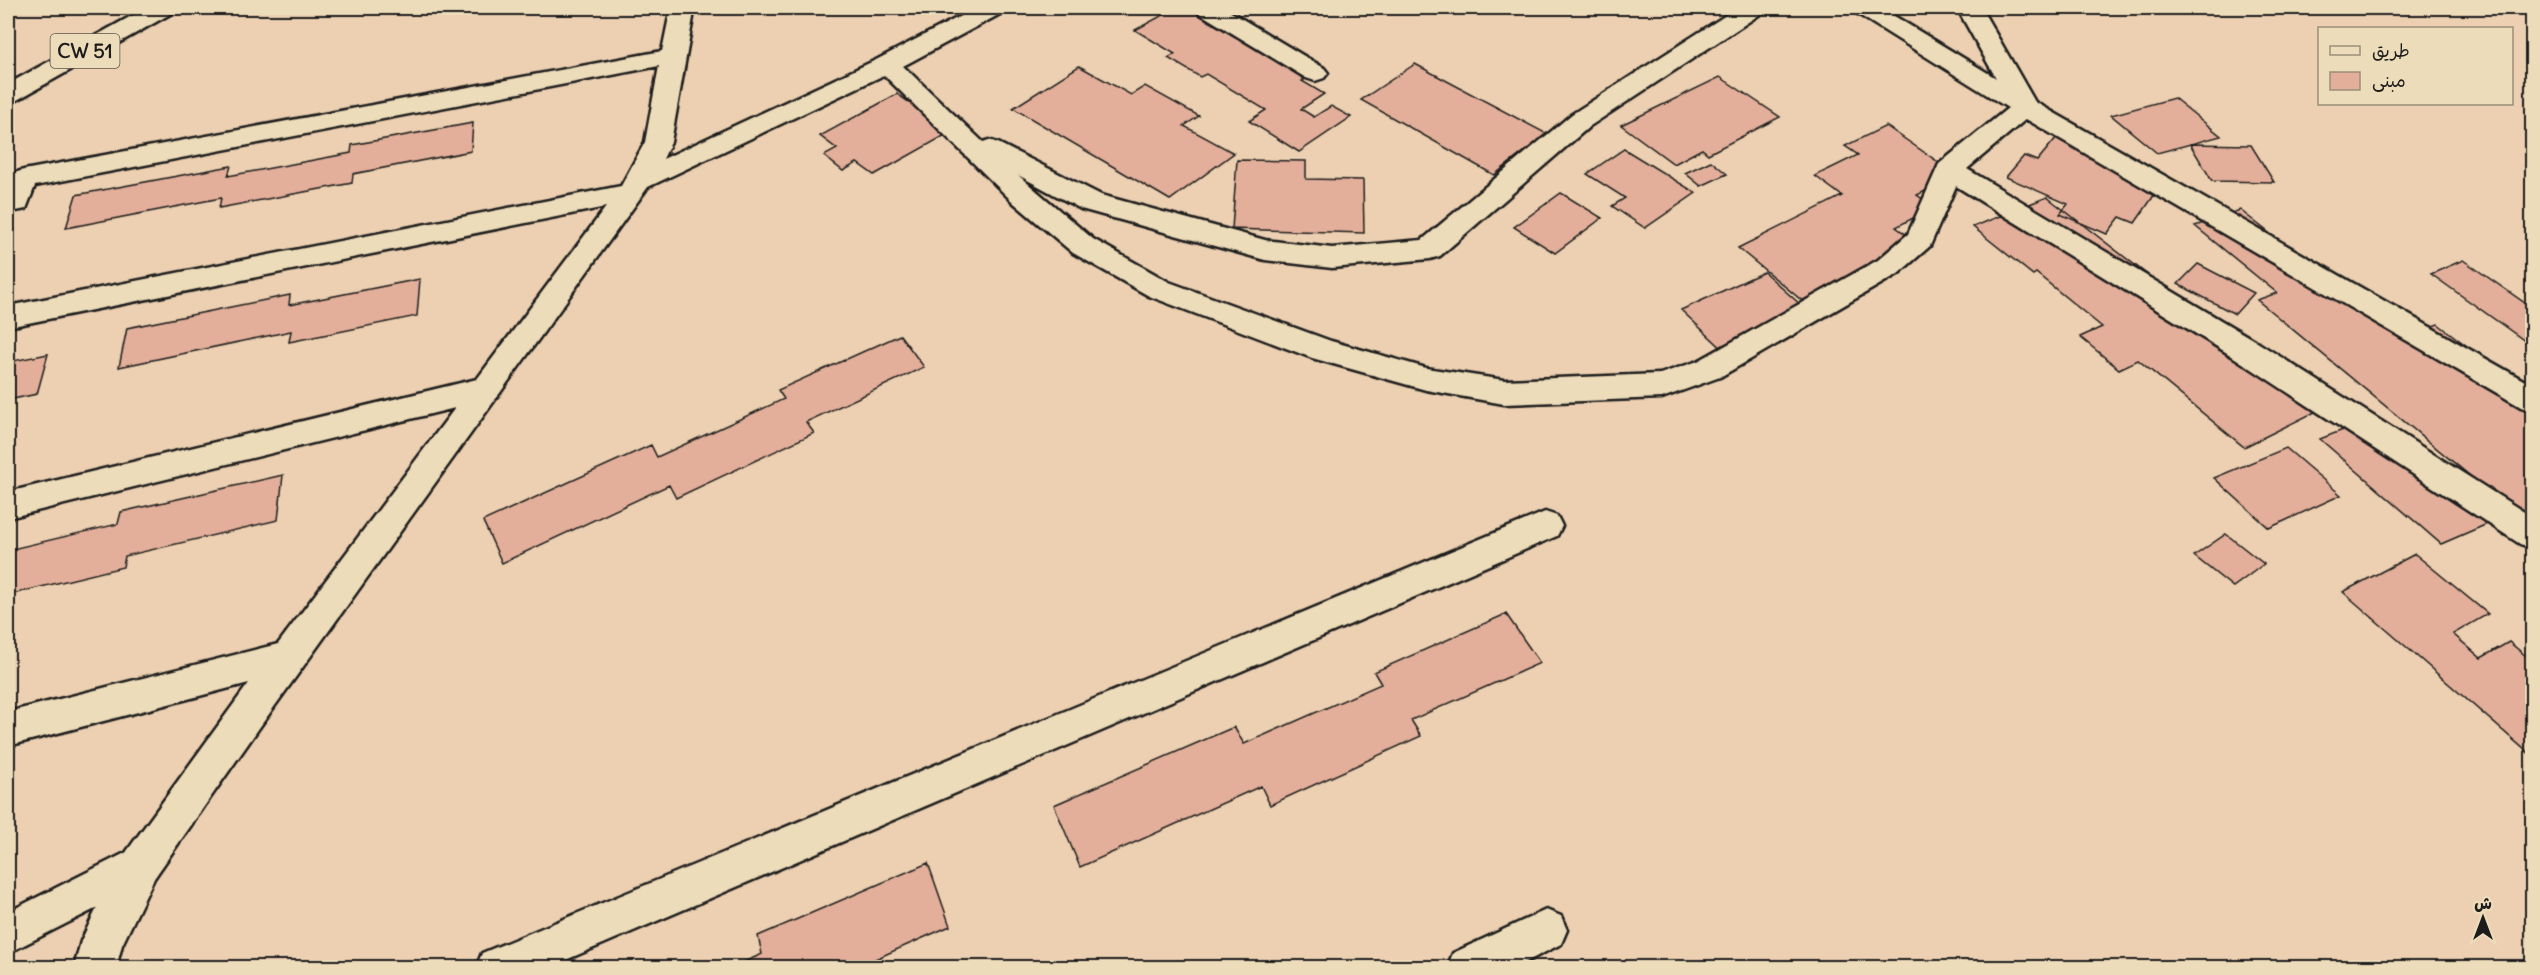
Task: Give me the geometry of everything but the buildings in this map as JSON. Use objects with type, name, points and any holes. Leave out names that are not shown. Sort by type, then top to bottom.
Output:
[{"type":"street","name":"CW 51","points":[[8,94],[163,8]]},
{"type":"street","points":[[8,316],[634,188],[887,64],[993,8]]},
{"type":"street","points":[[1208,8],[1315,73]]},
{"type":"street","points":[[958,133],[1091,202],[1265,250],[1332,258],[1430,249],[1581,120],[1753,8]]},
{"type":"street","points":[[1865,8],[2025,107],[2532,399]]},
{"type":"street","points":[[1969,8],[2025,107]]},
{"type":"street","points":[[95,968],[102,941],[141,864],[634,188],[658,142],[674,56],[676,9]]},
{"type":"street","points":[[16,202],[24,180],[674,56]]},
{"type":"street","points":[[887,64],[1024,197],[1083,246],[1160,289],[1323,350],[1425,379],[1504,392],[1662,386],[1709,369],[1888,267],[1920,238],[1949,170],[2025,107]]},
{"type":"street","points":[[1949,170],[2174,304],[2532,534]]},
{"type":"street","points":[[8,505],[488,388]]},
{"type":"street","points":[[497,968],[1545,526]]},
{"type":"street","points":[[8,729],[291,656]]},
{"type":"street","points":[[8,933],[141,864]]},
{"type":"street","points":[[1468,968],[1546,930]]}]
